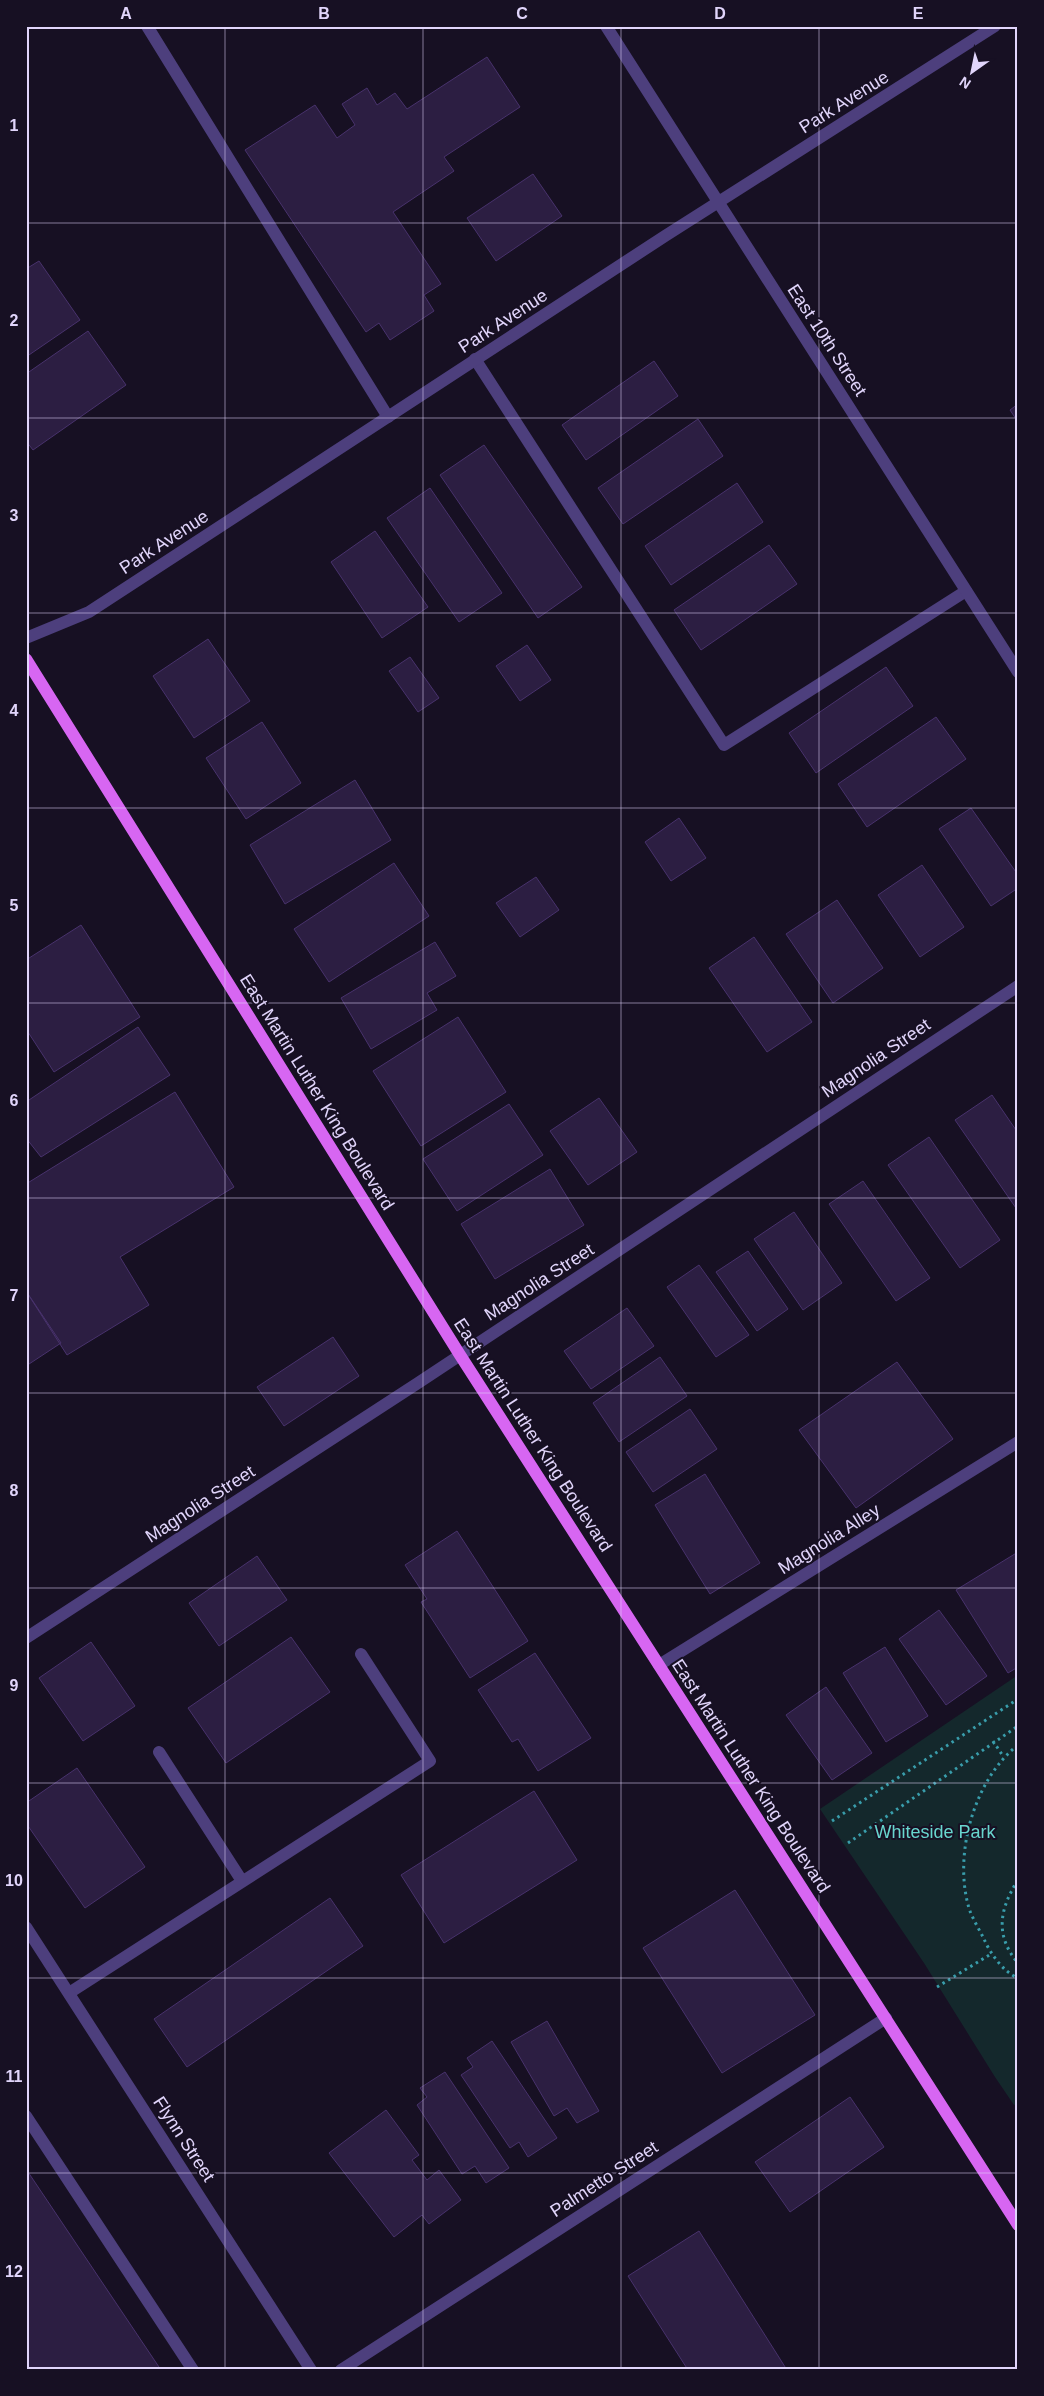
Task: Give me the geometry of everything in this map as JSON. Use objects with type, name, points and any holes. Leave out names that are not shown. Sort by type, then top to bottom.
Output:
[{"type":"main road","name":"East Martin Luther King Boulevard","points":[[26,658],[460,1355],[1018,2224]]},
{"type":"street","points":[[147,26],[388,417]]},
{"type":"street","name":"East 10th Street","points":[[606,26],[1018,672]]},
{"type":"street","name":"Park Avenue","points":[[26,638],[88,612],[718,202],[995,26]]},
{"type":"street","points":[[476,360],[724,745],[966,591]]},
{"type":"street","name":"Magnolia Street","points":[[26,1638],[460,1355],[1018,986]]},
{"type":"street","name":"Magnolia Alley","points":[[659,1665],[1018,1442]]},
{"type":"street","points":[[69,1993],[430,1761],[361,1654]]},
{"type":"street","points":[[159,1752],[242,1881]]},
{"type":"street","name":"Flynn Street","points":[[26,1927],[311,2370]]},
{"type":"street","name":"Palmetto Street","points":[[341,2370],[886,2018]]},
{"type":"street","points":[[26,2116],[193,2370]]},
{"type":"path","points":[[832,1821],[1018,1699]]},
{"type":"path","points":[[848,1843],[993,1741],[1018,1726]]},
{"type":"path","points":[[993,1741],[1003,1756]]},
{"type":"path","points":[[1018,1745],[1003,1756],[977,1798],[962,1860],[969,1908],[991,1954],[1018,1978]]},
{"type":"path","points":[[1018,1880],[1007,1897],[1000,1926],[1012,1956],[1018,1963]]},
{"type":"path","points":[[937,1987],[991,1954]]},
{"type":"green space","name":"Whiteside Park","points":[[1018,1675],[1018,2104],[1014,2105],[924,1963],[820,1809]]},
{"type":"building","points":[[487,57],[520,107],[444,157],[454,171],[393,212],[441,284],[424,295],[434,311],[390,340],[379,323],[366,332],[245,150],[315,105],[337,138],[355,125],[342,104],[367,88],[377,105],[395,93],[407,109]]},
{"type":"building","points":[[533,174],[562,216],[496,261],[467,218]]},
{"type":"building","points":[[39,261],[80,320],[26,357],[26,269]]},
{"type":"building","points":[[88,331],[126,385],[33,450],[26,441],[26,374]]},
{"type":"building","points":[[654,361],[678,396],[586,460],[562,425]]},
{"type":"building","points":[[1018,404],[1018,422],[1010,410]]},
{"type":"building","points":[[698,419],[723,456],[623,524],[598,488]]},
{"type":"building","points":[[484,445],[582,587],[538,618],[440,475]]},
{"type":"building","points":[[737,483],[763,522],[671,585],[645,546]]},
{"type":"building","points":[[430,488],[502,593],[459,622],[387,518]]},
{"type":"building","points":[[375,531],[428,607],[382,638],[331,562]]},
{"type":"building","points":[[769,545],[797,584],[701,650],[674,610]]},
{"type":"building","points":[[208,639],[250,701],[194,738],[153,676]]},
{"type":"building","points":[[527,645],[551,680],[520,701],[496,666]]},
{"type":"building","points":[[410,657],[439,698],[418,712],[389,671]]},
{"type":"building","points":[[886,667],[913,706],[816,773],[789,733]]},
{"type":"building","points":[[936,717],[966,759],[867,827],[838,784]]},
{"type":"building","points":[[262,722],[301,783],[246,819],[206,758]]},
{"type":"building","points":[[355,780],[391,840],[285,904],[250,845]]},
{"type":"building","points":[[971,808],[1018,875],[1018,888],[991,906],[939,829]]},
{"type":"building","points":[[679,818],[706,858],[671,881],[645,842]]},
{"type":"building","points":[[394,863],[429,916],[329,982],[294,929]]},
{"type":"building","points":[[922,865],[964,927],[920,957],[878,895]]},
{"type":"building","points":[[536,877],[559,910],[520,937],[496,903]]},
{"type":"building","points":[[837,900],[883,968],[833,1003],[786,934]]},
{"type":"building","points":[[81,925],[140,1017],[54,1072],[26,1029],[26,960]]},
{"type":"building","points":[[754,937],[812,1022],[767,1052],[709,968]]},
{"type":"building","points":[[435,942],[456,976],[427,993],[437,1010],[371,1049],[341,998]]},
{"type":"building","points":[[458,1017],[506,1092],[421,1146],[373,1071]]},
{"type":"building","points":[[138,1027],[170,1075],[41,1157],[26,1138],[26,1102]]},
{"type":"building","points":[[175,1092],[234,1187],[120,1257],[149,1305],[67,1355],[26,1291],[26,1184]]},
{"type":"building","points":[[992,1095],[1018,1133],[1018,1211],[955,1120]]},
{"type":"building","points":[[599,1098],[637,1152],[588,1185],[550,1131]]},
{"type":"building","points":[[509,1104],[543,1155],[457,1211],[423,1159]]},
{"type":"building","points":[[929,1137],[1000,1240],[960,1268],[888,1165]]},
{"type":"building","points":[[550,1169],[584,1225],[495,1279],[461,1224]]},
{"type":"building","points":[[863,1181],[930,1278],[896,1301],[829,1204]]},
{"type":"building","points":[[794,1212],[842,1283],[803,1310],[754,1239]]},
{"type":"building","points":[[748,1251],[788,1309],[757,1331],[716,1272]]},
{"type":"building","points":[[699,1265],[749,1335],[716,1357],[667,1287]]},
{"type":"building","points":[[26,1291],[61,1343],[26,1366]]},
{"type":"building","points":[[627,1308],[654,1346],[591,1389],[564,1351]]},
{"type":"building","points":[[333,1337],[359,1376],[284,1426],[257,1387]]},
{"type":"building","points":[[660,1357],[687,1396],[619,1442],[593,1403]]},
{"type":"building","points":[[897,1362],[953,1439],[856,1508],[799,1430]]},
{"type":"building","points":[[690,1409],[717,1449],[653,1492],[626,1452]]},
{"type":"building","points":[[705,1474],[760,1563],[710,1594],[655,1505]]},
{"type":"building","points":[[457,1531],[528,1641],[470,1678],[421,1602],[427,1599],[405,1565]]},
{"type":"building","points":[[1018,1552],[1018,1667],[1008,1673],[956,1590]]},
{"type":"building","points":[[257,1556],[287,1600],[219,1646],[189,1603]]},
{"type":"building","points":[[939,1610],[987,1676],[946,1705],[899,1639]]},
{"type":"building","points":[[291,1637],[330,1692],[226,1763],[188,1708]]},
{"type":"building","points":[[91,1642],[135,1706],[83,1741],[39,1678]]},
{"type":"building","points":[[885,1647],[928,1716],[886,1742],[843,1673]]},
{"type":"building","points":[[535,1653],[591,1738],[538,1771],[518,1739],[512,1742],[478,1690]]},
{"type":"building","points":[[826,1687],[872,1753],[832,1780],[786,1715]]},
{"type":"building","points":[[77,1768],[145,1867],[85,1908],[26,1823],[26,1803]]},
{"type":"building","points":[[534,1791],[577,1860],[444,1943],[401,1875]]},
{"type":"building","points":[[735,1890],[815,2015],[722,2073],[643,1948]]},
{"type":"building","points":[[330,1898],[363,1946],[187,2067],[154,2019]]},
{"type":"building","points":[[547,2021],[599,2111],[577,2123],[567,2108],[554,2116],[511,2042]]},
{"type":"building","points":[[492,2041],[557,2138],[528,2157],[519,2142],[510,2148],[461,2075],[473,2067],[467,2058]]},
{"type":"building","points":[[445,2072],[509,2168],[486,2183],[475,2166],[462,2174],[417,2105],[427,2097],[420,2088]]},
{"type":"building","points":[[850,2097],[884,2147],[790,2212],[755,2162]]},
{"type":"building","points":[[386,2110],[419,2155],[412,2160],[427,2180],[439,2170],[461,2200],[429,2224],[422,2215],[394,2237],[329,2153]]},
{"type":"building","points":[[26,2169],[161,2370],[26,2370]]},
{"type":"building","points":[[699,2231],[787,2370],[688,2370],[628,2276]]}]
